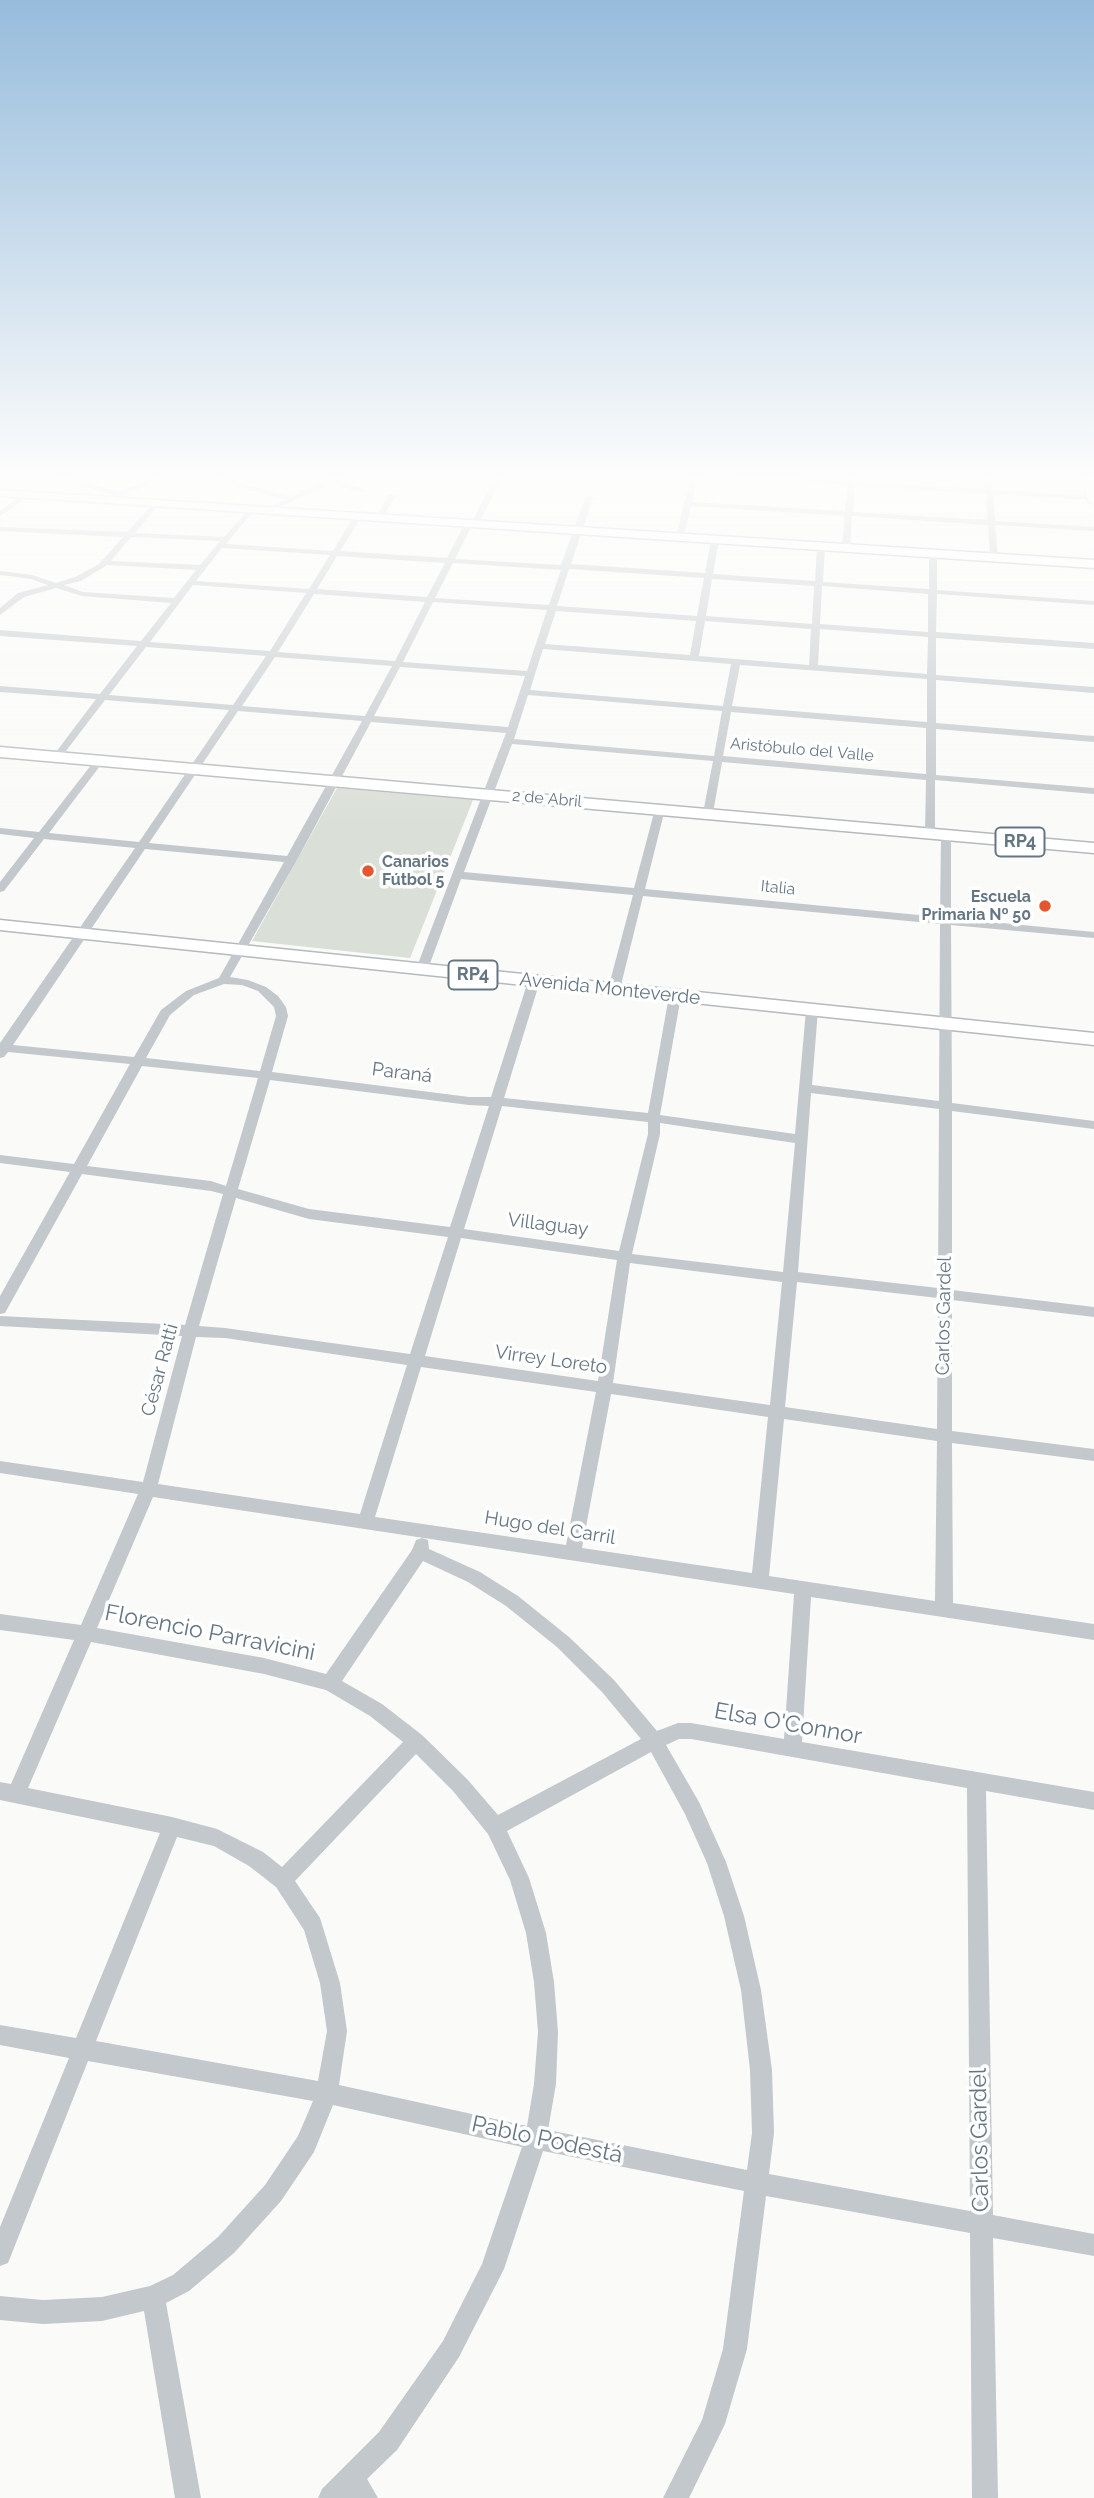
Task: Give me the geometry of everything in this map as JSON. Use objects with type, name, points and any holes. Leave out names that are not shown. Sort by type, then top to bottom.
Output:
[{"type":"main road","name":"2 de Abril","points":[[0,752],[1094,848]]},
{"type":"main road","name":"Avenida Monteverde","points":[[0,925],[1094,1039]]},
{"type":"street","points":[[0,612],[21,595],[33,592]]},
{"type":"street","points":[[75,592],[177,601]]},
{"type":"street","points":[[56,758],[185,592]]},
{"type":"street","points":[[305,592],[1094,646]]},
{"type":"street","points":[[2,1049],[274,653],[311,592]]},
{"type":"street","points":[[0,1309],[165,1013],[190,993],[223,980],[242,949],[398,663],[434,592]]},
{"type":"street","points":[[422,969],[489,794],[557,592]]},
{"type":"street","points":[[694,659],[706,592]]},
{"type":"street","points":[[813,668],[818,592]]},
{"type":"street","points":[[927,592],[1094,603]]},
{"type":"street","name":"Carlos Gardel","points":[[932,592],[930,777],[947,921],[943,1106],[946,1293],[942,1436],[944,1609]]},
{"type":"street","points":[[0,633],[530,674]]},
{"type":"street","points":[[540,646],[1094,690]]},
{"type":"street","points":[[708,813],[736,662]]},
{"type":"street","name":"Aristóbulo del Valle","points":[[0,689],[367,719],[719,758],[1094,791]]},
{"type":"street","points":[[524,692],[1094,739]]},
{"type":"street","points":[[0,888],[98,762]]},
{"type":"street","points":[[614,989],[660,809]]},
{"type":"street","points":[[0,831],[292,860]]},
{"type":"street","name":"Italia","points":[[458,875],[1094,935]]},
{"type":"street","name":"César Ratti","points":[[8,1792],[87,1634],[149,1488],[190,1332],[267,1076],[282,1016],[280,1007],[262,989],[244,982],[223,980]]},
{"type":"street","points":[[366,1521],[534,981]]},
{"type":"street","points":[[573,1553],[605,1387],[624,1257],[654,1134],[654,1110],[675,996]]},
{"type":"street","points":[[760,1582],[790,1277],[812,1010]]},
{"type":"street","name":"Paraná","points":[[2,1049],[498,1102],[800,1139]]},
{"type":"street","points":[[805,1088],[1094,1125]]},
{"type":"street","name":"Villaguay","points":[[0,1158],[232,1190],[309,1214],[654,1263],[946,1293],[1094,1312]]},
{"type":"street","name":"Virrey Loreto","points":[[0,1321],[225,1333],[775,1413],[1094,1455]]},
{"type":"street","name":"Hugo del Carril","points":[[0,1467],[1094,1632]]},
{"type":"street","points":[[330,1683],[420,1552],[426,1531]]},
{"type":"street","points":[[420,1552],[474,1577],[512,1601],[563,1642],[608,1686],[654,1741],[692,1808],[716,1862],[734,1916],[751,1990],[761,2070],[763,2133],[735,2349],[713,2424],[676,2498]]},
{"type":"street","points":[[792,1749],[803,1589]]},
{"type":"street","name":"Florencio Parravicini","points":[[0,1622],[87,1634],[264,1666],[330,1683],[376,1710],[416,1741],[460,1785],[495,1827],[519,1878],[536,1933],[548,2032],[545,2084],[536,2139],[492,2269],[451,2349],[359,2488],[331,2498]]},
{"type":"street","name":"Elsa O'Connor","points":[[495,1827],[654,1741],[678,1731],[691,1731],[1094,1801]]},
{"type":"street","points":[[283,1880],[416,1741]]},
{"type":"street","name":"Carlos Gardel","points":[[976,1782],[985,2498]]},
{"type":"street","points":[[0,2308],[43,2312],[102,2309],[153,2297],[181,2283],[226,2245],[273,2193],[306,2144],[327,2093],[337,2031],[330,1983],[313,1925],[283,1880],[256,1858],[217,1838],[172,1826],[8,1792]]},
{"type":"street","points":[[0,2255],[172,1826]]},
{"type":"street","name":"Pablo Podestá","points":[[0,2035],[83,2052],[327,2093],[536,2139],[758,2183],[1094,2245]]},
{"type":"street","points":[[153,2297],[188,2498]]},
{"type":"shaded area","name":"Canarios Fútbol 5","points":[[337,788],[473,800],[410,958],[252,941]]},
{"type":"place","name":"Canarios Fútbol 5","points":[[368,871]]},
{"type":"place","name":"Escuela Primaria Nº 50","points":[[1045,906]]}]
